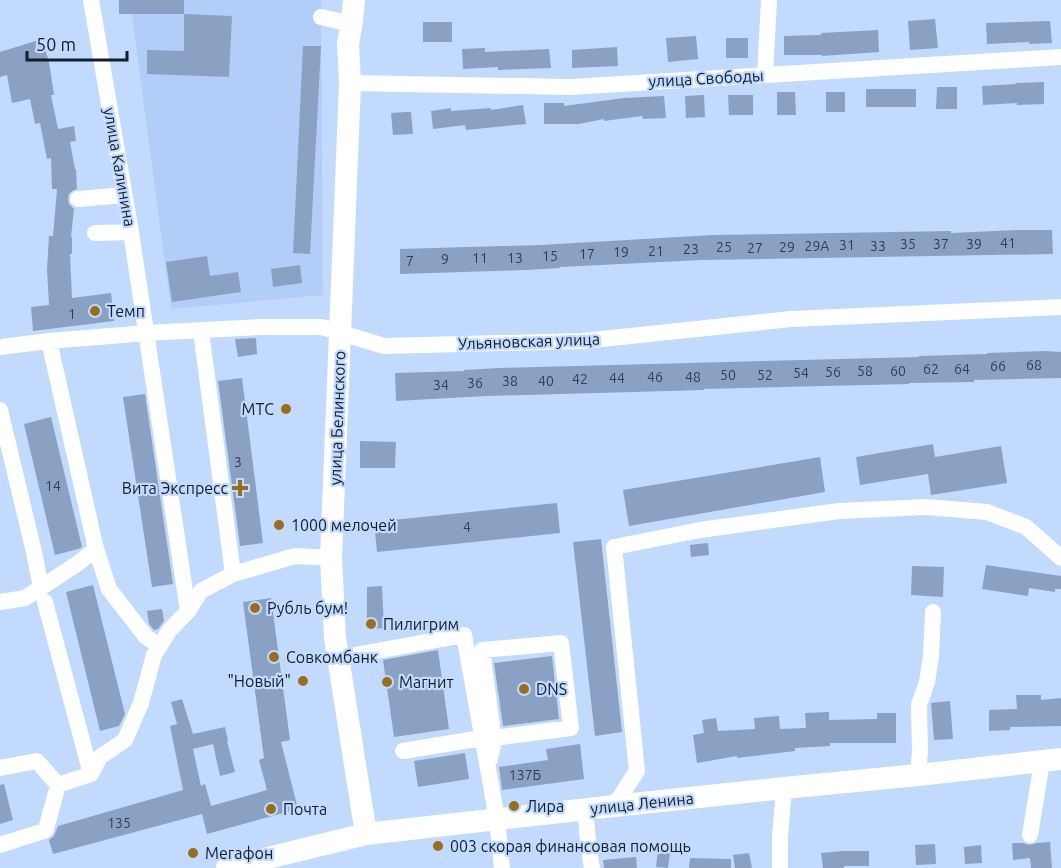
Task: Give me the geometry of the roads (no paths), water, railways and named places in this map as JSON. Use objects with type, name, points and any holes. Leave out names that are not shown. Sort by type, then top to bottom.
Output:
[{"type":"main road","name":"улица Белинского","points":[[353,11],[348,44],[350,83],[331,558],[335,638],[366,834]]},
{"type":"main road","name":"улица Ленина","points":[[227,868],[366,834],[1051,760]]},
{"type":"street","name":"улица Калинина","points":[[91,0],[131,232],[188,611]]},
{"type":"street","points":[[765,75],[769,0]]},
{"type":"street","points":[[321,17],[338,21],[353,11]]},
{"type":"street","name":"улица Свободы","points":[[350,83],[571,87],[1061,57]]},
{"type":"street","points":[[78,199],[125,195]]},
{"type":"street","points":[[95,233],[131,232]]},
{"type":"street","name":"Ульяновская улица","points":[[0,347],[147,333],[260,327],[322,327],[384,346],[583,341],[791,320],[1061,307]]},
{"type":"street","points":[[201,331],[233,574]]},
{"type":"street","points":[[50,341],[96,549],[109,589],[146,637],[160,646]]},
{"type":"street","points":[[0,410],[43,595],[91,774]]},
{"type":"street","points":[[614,806],[637,771],[614,547],[700,530],[839,511],[926,507],[987,512],[1026,527],[1061,558]]},
{"type":"street","points":[[0,602],[43,595],[96,549]]},
{"type":"street","points":[[58,785],[91,774],[100,757],[125,740],[141,703],[154,655],[169,631],[188,611],[201,591],[233,574],[296,556],[331,558]]},
{"type":"street","points":[[918,775],[919,705],[927,682],[931,656],[933,612]]},
{"type":"street","points":[[338,658],[464,634],[488,738]]},
{"type":"street","points":[[403,751],[488,738],[571,728],[561,643],[482,650],[488,738],[487,768],[497,819],[502,868]]},
{"type":"street","points":[[1030,835],[1051,760]]},
{"type":"street","points":[[0,768],[37,761],[58,785]]},
{"type":"street","points":[[0,844],[46,829],[58,785]]},
{"type":"street","points":[[780,868],[784,788]]},
{"type":"street","points":[[585,809],[592,868]]},
{"type":"place","name":"Темп","points":[[95,311]]},
{"type":"place","name":"МТС","points":[[286,409]]},
{"type":"place","name":"Вита Экспресс","points":[[240,488]]},
{"type":"place","name":"1000 мелочей","points":[[279,525]]},
{"type":"place","name":"Рубль бум!","points":[[255,608]]},
{"type":"place","name":"Пилигрим","points":[[371,624]]},
{"type":"place","name":"Совкомбанк","points":[[274,657]]},
{"type":"place","name":"\"Новый\"","points":[[303,681]]},
{"type":"place","name":"Магнит","points":[[387,682]]},
{"type":"place","name":"DNS","points":[[524,689]]},
{"type":"place","name":"Лира","points":[[514,806]]},
{"type":"place","name":"Почта","points":[[271,809]]},
{"type":"place","name":"003 скорая финансовая помощь","points":[[438,846]]},
{"type":"place","name":"Мегафон","points":[[193,853]]}]
